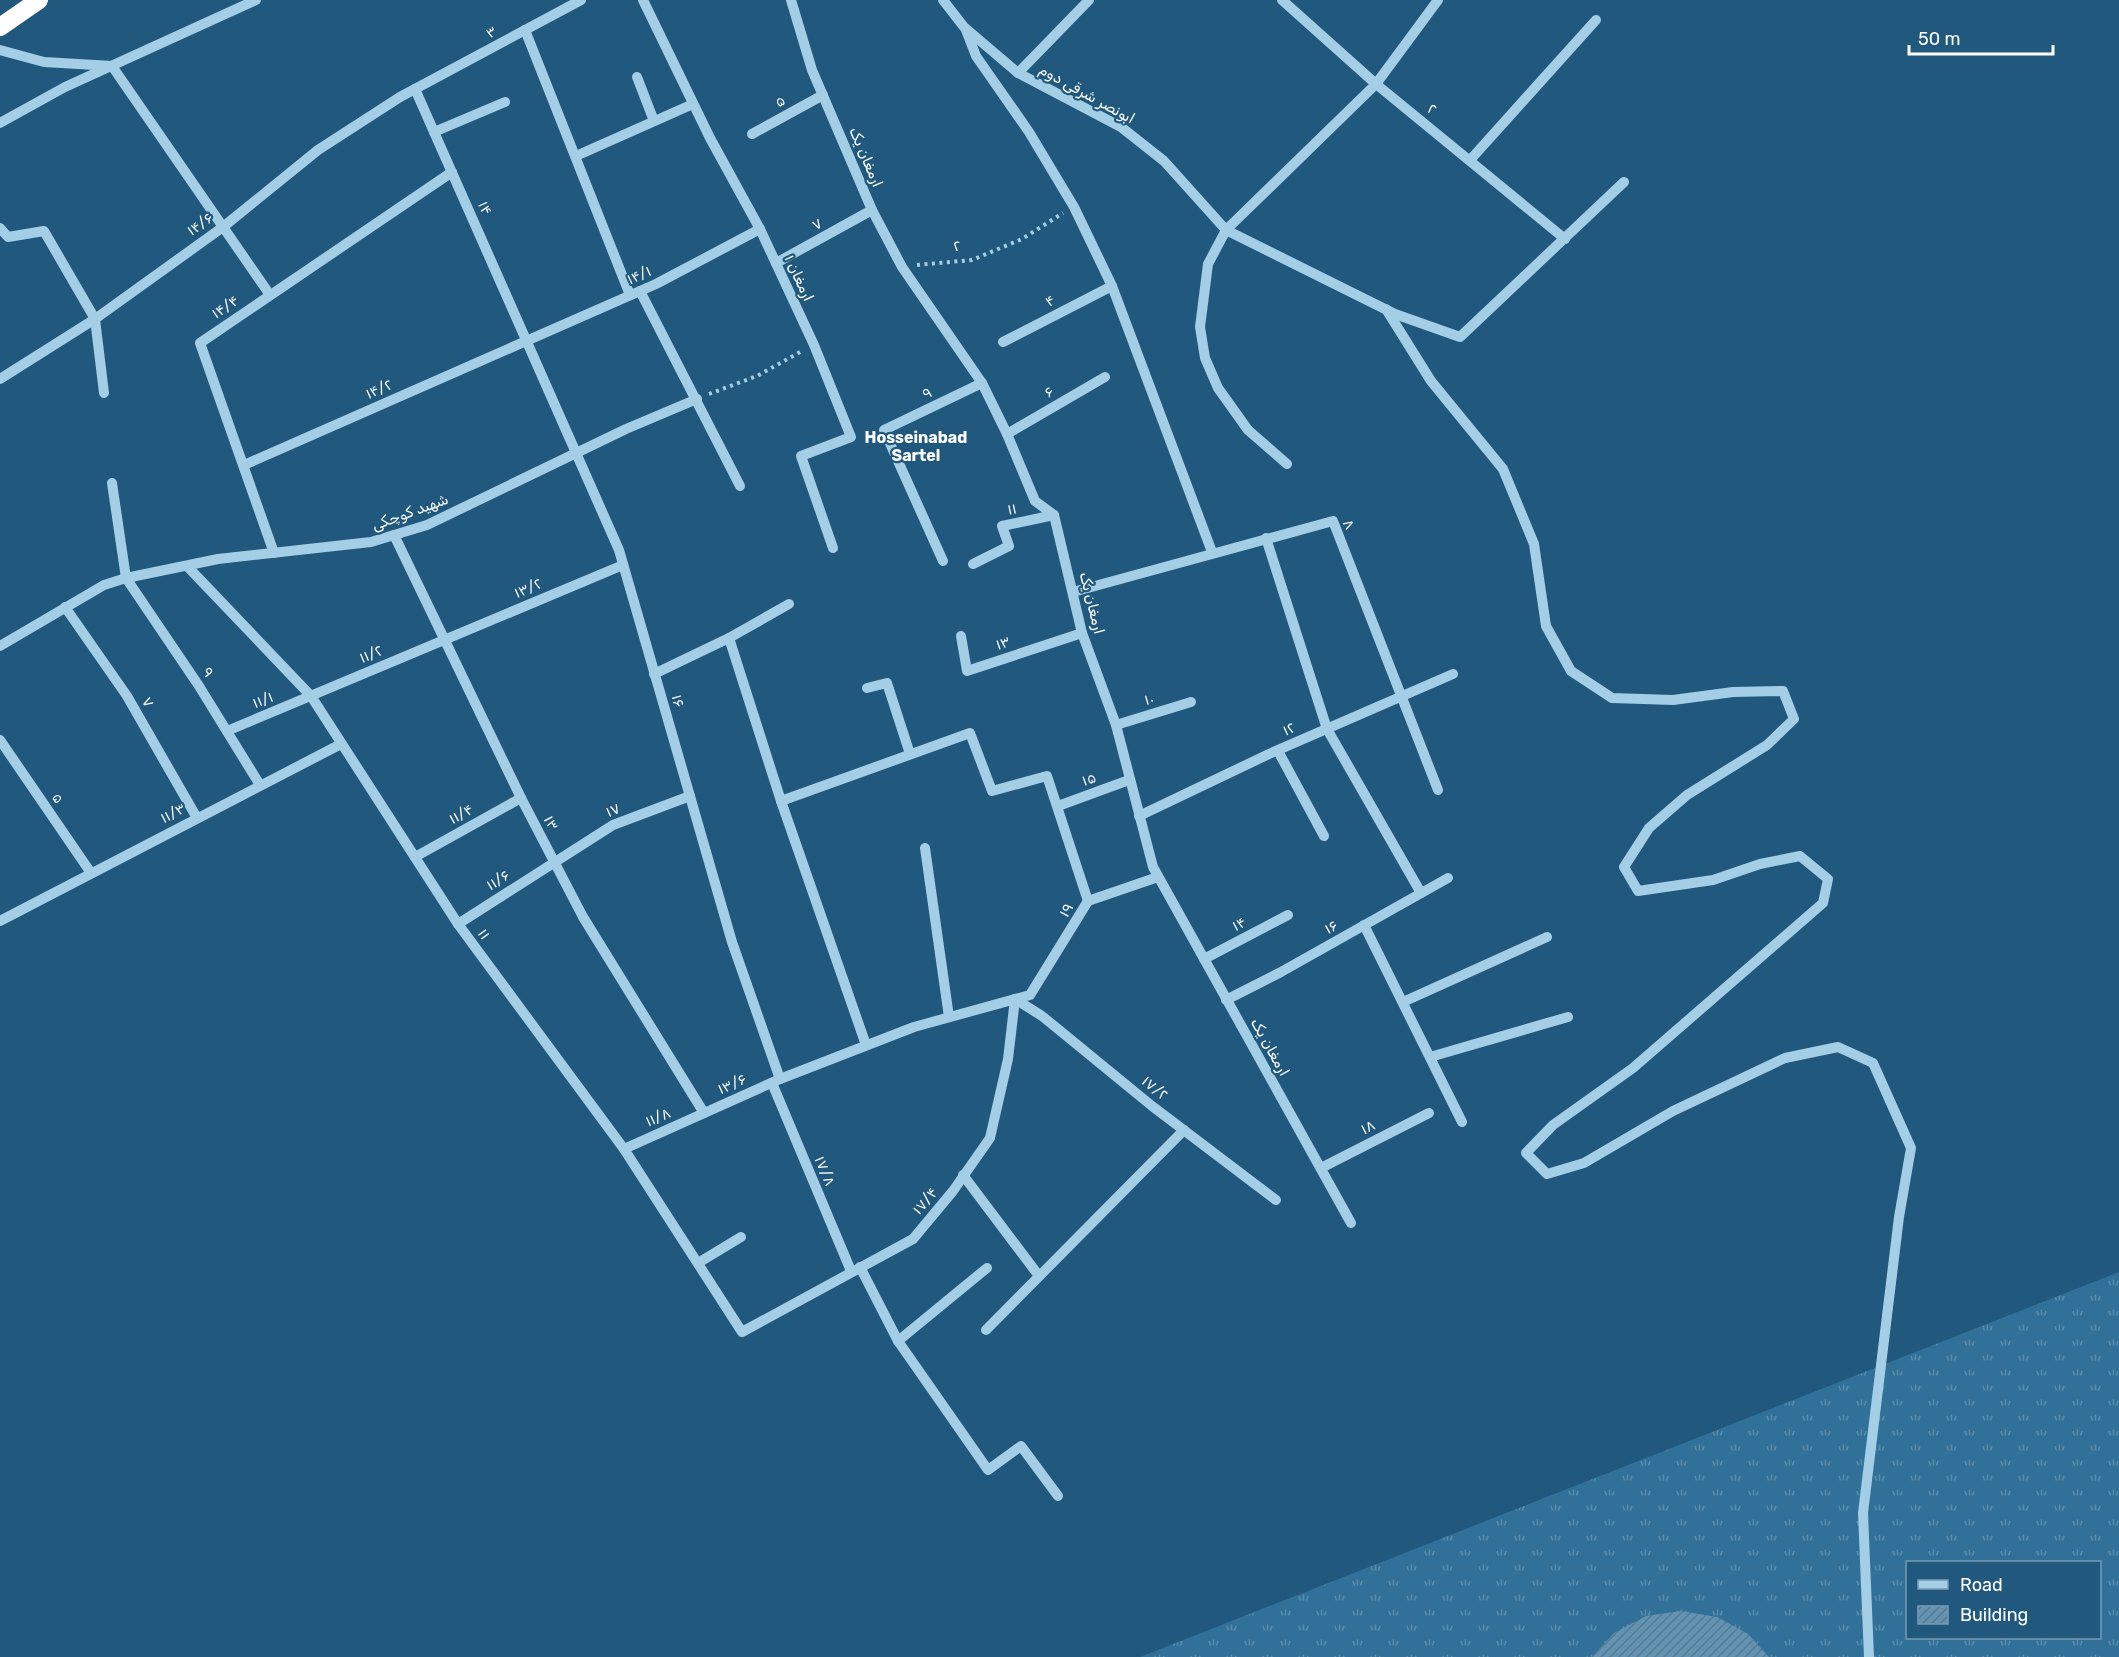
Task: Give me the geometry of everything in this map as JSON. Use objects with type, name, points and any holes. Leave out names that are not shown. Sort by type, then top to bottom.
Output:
[{"type":"highway","points":[[0,27],[36,1]]},
{"type":"street","points":[[0,123],[65,87],[256,0]]},
{"type":"street","name":"۳","points":[[415,89],[581,0]]},
{"type":"street","name":"ارمغان ۱","points":[[644,0],[693,104],[760,229],[814,345],[851,437],[801,456],[833,548]]},
{"type":"street","name":"ارمغان یک","points":[[791,0],[812,70],[872,210],[902,267],[982,383],[1007,434],[1035,501],[1054,515],[1082,633],[1116,725],[1153,867],[1351,1223]]},
{"type":"street","name":"ابونصر شرقی دوم","points":[[943,0],[964,27],[1018,73],[1121,126],[1164,161],[1226,230]]},
{"type":"street","points":[[1018,73],[1089,0]]},
{"type":"street","name":"۲","points":[[1282,0],[1376,84],[1471,159],[1565,239]]},
{"type":"street","points":[[1287,464],[1248,430],[1218,388],[1205,358],[1200,327],[1208,264],[1226,230],[1376,84],[1438,0]]},
{"type":"street","points":[[1471,159],[1596,20]]},
{"type":"street","points":[[964,27],[976,56],[1029,132],[1074,207],[1112,286],[1212,552]]},
{"type":"street","points":[[525,30],[635,293],[697,399],[740,486]]},
{"type":"street","points":[[0,50],[44,62],[112,66]]},
{"type":"street","points":[[112,66],[270,295]]},
{"type":"street","points":[[637,77],[654,121]]},
{"type":"street","name":"۱۴","points":[[415,89],[527,340]]},
{"type":"street","name":"۱۴/۶","points":[[0,379],[95,319],[223,226],[318,150],[415,89]]},
{"type":"street","name":"۵","points":[[752,134],[823,95]]},
{"type":"street","points":[[434,132],[505,102]]},
{"type":"street","points":[[576,156],[693,104]]},
{"type":"street","name":"۱۴/۴","points":[[274,553],[200,343],[452,172]]},
{"type":"street","points":[[1226,230],[1386,309],[1460,337],[1624,182]]},
{"type":"street","name":"۷","points":[[776,263],[872,210]]},
{"type":"street","points":[[0,228],[8,237],[44,231],[95,319],[104,393]]},
{"type":"street","name":"۱۴/۱","points":[[527,340],[697,264],[760,229]]},
{"type":"street","name":"۴","points":[[1003,342],[1112,286]]},
{"type":"street","points":[[1386,309],[1431,381],[1503,469],[1534,544],[1546,626],[1571,671],[1612,698],[1673,700],[1733,692],[1783,691],[1794,719],[1767,745],[1687,795],[1649,828],[1624,867],[1638,891],[1713,880],[1760,864],[1800,856],[1828,879],[1823,903],[1633,1068],[1553,1125],[1526,1153],[1546,1174],[1584,1163],[1673,1111],[1785,1058],[1838,1047],[1873,1064],[1911,1148],[1896,1241],[1863,1513],[1869,1657]]},
{"type":"street","name":"۱۶","points":[[527,340],[578,454],[623,565],[732,942],[776,1081]]},
{"type":"street","name":"۱۴/۲","points":[[244,465],[527,340]]},
{"type":"street","name":"۶","points":[[1007,434],[1105,377]]},
{"type":"street","name":"۹","points":[[943,561],[884,430],[982,383]]},
{"type":"street","name":"شهید کوچکی","points":[[1,643],[104,585],[126,578],[274,553],[371,542],[427,525],[697,399]]},
{"type":"street","points":[[112,483],[126,578]]},
{"type":"street","name":"۱۱","points":[[973,564],[1009,546],[1002,526],[1054,515]]},
{"type":"street","name":"۸","points":[[1073,592],[1212,552],[1333,521],[1438,790]]},
{"type":"street","name":"۱۳","points":[[394,535],[521,798],[583,917],[704,1113]]},
{"type":"street","points":[[1266,538],[1327,729],[1421,893]]},
{"type":"street","name":"۱۳/۲","points":[[444,639],[623,565]]},
{"type":"street","name":"۱۱","points":[[187,566],[311,696],[458,924],[624,1149],[742,1332]]},
{"type":"street","name":"۹","points":[[126,578],[260,785]]},
{"type":"street","points":[[654,674],[729,638],[789,604]]},
{"type":"street","name":"۷","points":[[65,607],[127,696],[197,818]]},
{"type":"street","name":"۱۳","points":[[962,636],[967,671],[1082,633]]},
{"type":"street","points":[[729,638],[781,801],[866,1045]]},
{"type":"street","name":"۱۱/۲","points":[[311,696],[444,639]]},
{"type":"street","name":"۱۲","points":[[1139,816],[1278,751],[1453,674]]},
{"type":"street","points":[[867,688],[887,682],[910,754]]},
{"type":"street","name":"۱۱/۱","points":[[227,731],[311,696]]},
{"type":"street","name":"۱۰","points":[[1116,725],[1191,702]]},
{"type":"street","points":[[781,801],[970,733],[992,790],[1047,776],[1088,901]]},
{"type":"street","name":"۵","points":[[0,740],[91,873]]},
{"type":"street","name":"۱۱/۳","points":[[0,921],[341,744]]},
{"type":"street","points":[[1278,751],[1324,836]]},
{"type":"street","name":"۱۵","points":[[1058,806],[1129,780]]},
{"type":"street","name":"۱۷","points":[[555,862],[613,825],[690,796]]},
{"type":"street","name":"۱۱/۴","points":[[415,857],[521,798]]},
{"type":"street","points":[[925,848],[949,1017]]},
{"type":"street","name":"۱۱/۶","points":[[458,924],[555,862]]},
{"type":"street","name":"۱۹","points":[[1030,995],[1088,901],[1158,877]]},
{"type":"street","name":"۱۶","points":[[1226,1000],[1448,878]]},
{"type":"street","name":"۱۴","points":[[1204,959],[1288,915]]},
{"type":"street","points":[[1365,925],[1462,1122]]},
{"type":"street","points":[[1403,1002],[1547,937]]},
{"type":"street","name":"۱۳/۶","points":[[704,1113],[866,1045],[949,1017],[1030,995]]},
{"type":"street","name":"۱۷/۲","points":[[1015,999],[1042,1016],[1184,1130],[1276,1200]]},
{"type":"street","name":"۱۷/۴","points":[[742,1332],[913,1239],[990,1138],[1008,1059],[1015,999]]},
{"type":"street","points":[[1430,1057],[1568,1017]]},
{"type":"street","name":"۱۷/۸","points":[[776,1081],[855,1269],[898,1341],[988,1470],[1021,1446],[1058,1496]]},
{"type":"street","name":"۱۱/۸","points":[[624,1149],[704,1113]]},
{"type":"street","name":"۱۸","points":[[1321,1168],[1429,1113]]},
{"type":"street","points":[[986,1330],[1184,1130]]},
{"type":"street","points":[[963,1175],[1039,1276]]},
{"type":"street","points":[[698,1263],[741,1237]]},
{"type":"street","points":[[898,1341],[987,1268]]},
{"type":"path","name":"۲","points":[[902,267],[972,260],[1022,239],[1074,207]]},
{"type":"path","points":[[697,399],[757,376],[814,345]]},
{"type":"green space","points":[[2119,1272],[2119,1657],[1140,1657]]},
{"type":"building","points":[[1681,1611],[1717,1617],[1748,1634],[1769,1657],[1592,1657],[1614,1633],[1646,1616]]},
{"type":"district","name":"Hosseinabad Sartel","points":[[916,446]]}]
